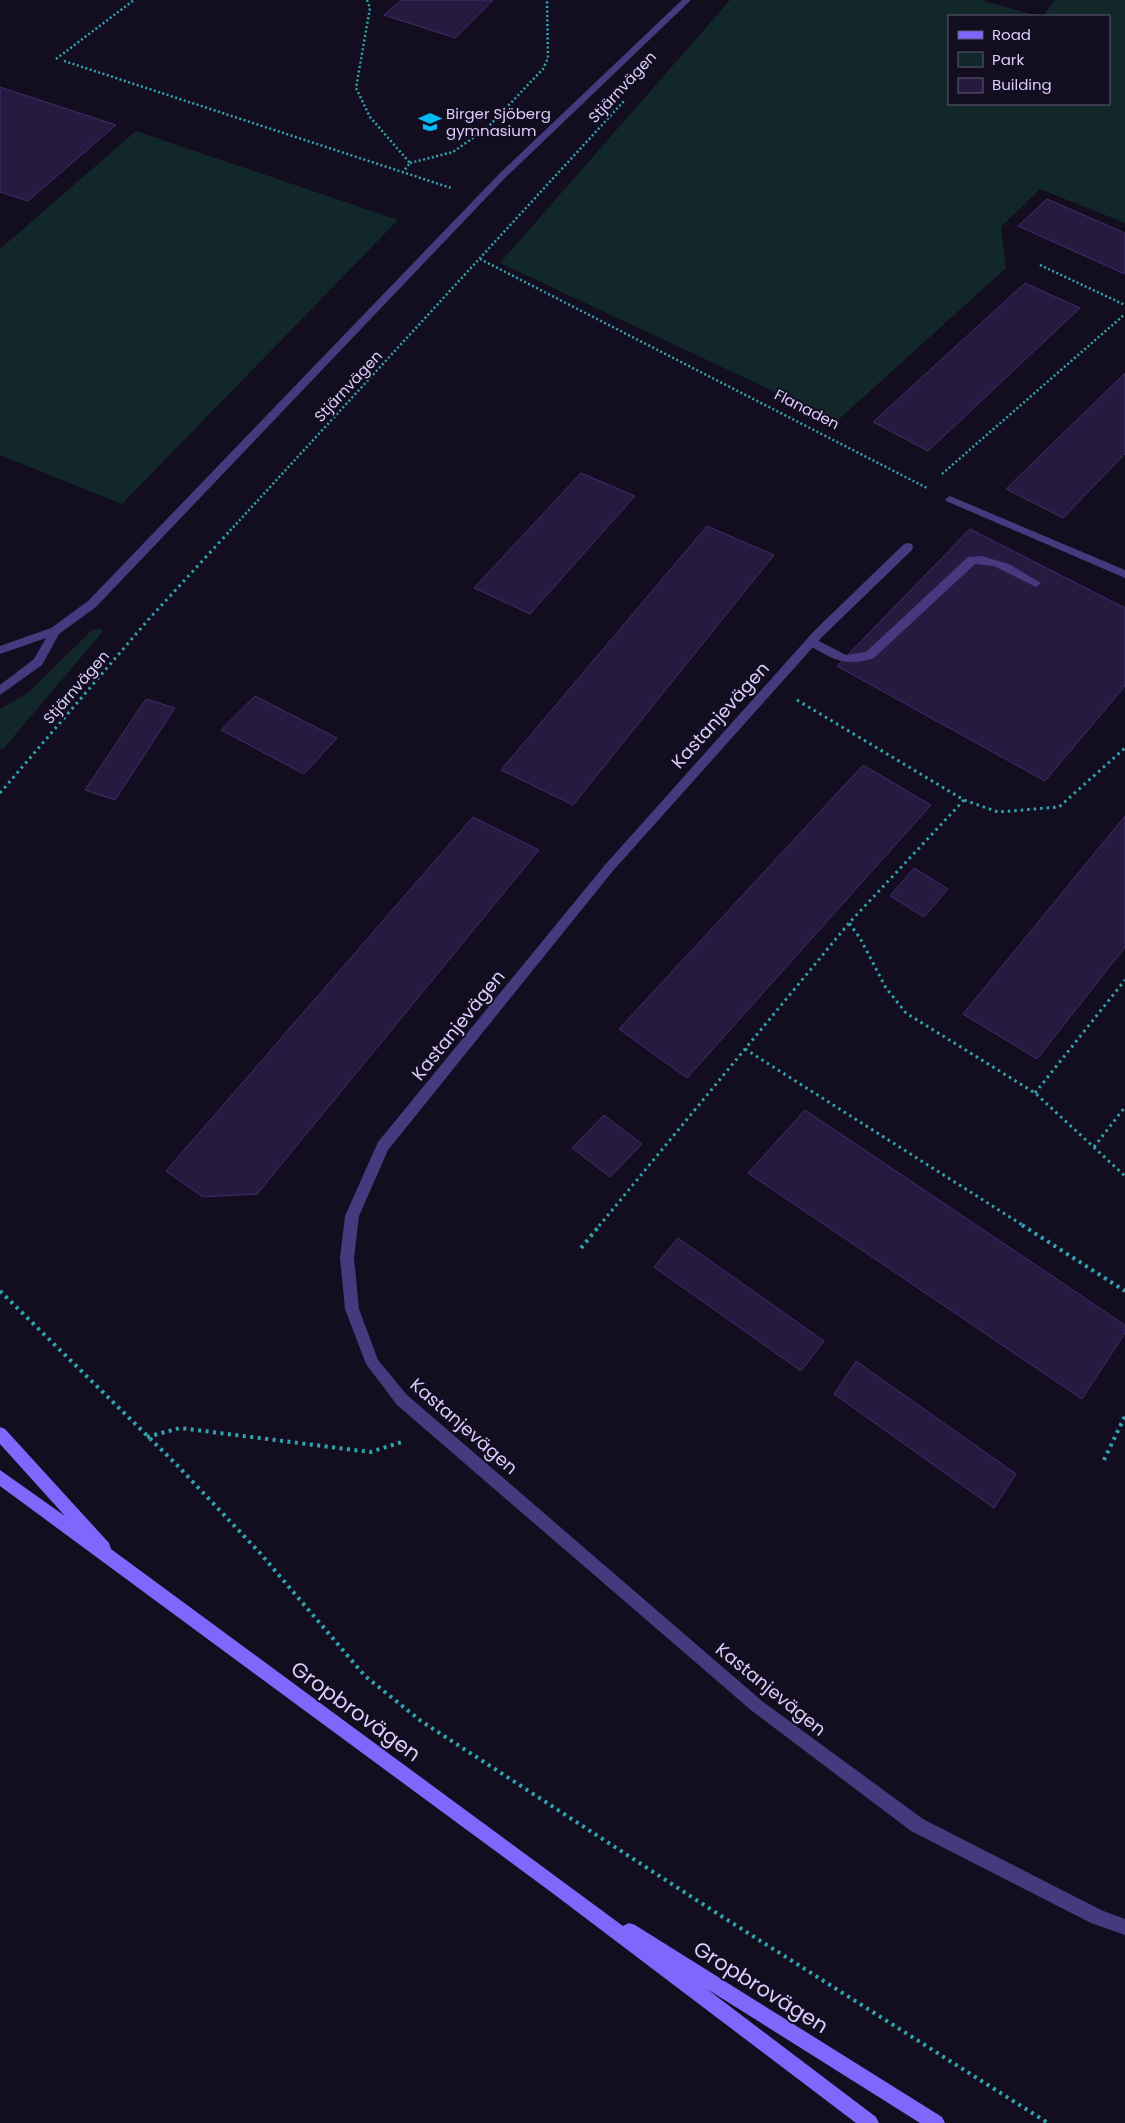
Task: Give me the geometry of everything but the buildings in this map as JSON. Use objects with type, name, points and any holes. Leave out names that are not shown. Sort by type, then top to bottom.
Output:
[{"type":"street","points":[[0,650],[55,631],[92,604],[481,197],[687,0]]},
{"type":"street","points":[[950,499],[1125,574]]},
{"type":"street","name":"Kastanjevägen","points":[[908,546],[811,642],[771,685],[608,869],[383,1146],[352,1216],[347,1258],[352,1309],[374,1364],[402,1400],[757,1706],[917,1825],[1097,1917],[1125,1927]]},
{"type":"street","points":[[811,642],[844,659],[857,661],[870,655],[972,560],[984,558],[997,562],[1036,583]]},
{"type":"street","points":[[0,691],[38,662],[55,631]]},
{"type":"street","name":"Gropbrovägen","points":[[0,1434],[125,1570]]},
{"type":"street","name":"Gropbrovägen","points":[[0,1478],[562,1889],[870,2123]]},
{"type":"street","name":"Gropbrovägen","points":[[562,1889],[936,2123]]},
{"type":"path","points":[[56,58],[134,0]]},
{"type":"path","points":[[367,0],[370,8],[356,88],[370,117],[410,163]]},
{"type":"path","points":[[403,172],[410,163],[452,152],[487,128],[543,69],[548,58],[547,0]]},
{"type":"path","points":[[64,61],[481,197]]},
{"type":"path","name":"Stjärnvägen","points":[[0,793],[148,620],[480,259],[522,210],[624,102]]},
{"type":"path","name":"Flanaden","points":[[480,259],[950,499]]},
{"type":"path","points":[[1040,265],[1125,305]]},
{"type":"path","points":[[941,474],[1125,314]]},
{"type":"path","points":[[771,685],[964,800],[998,812],[1059,807],[1125,748]]},
{"type":"path","points":[[581,1248],[849,922],[964,800]]},
{"type":"path","points":[[849,922],[860,938],[886,988],[906,1014],[1035,1092],[1125,1176]]},
{"type":"path","points":[[1035,1092],[1125,980]]},
{"type":"path","points":[[745,1049],[1125,1291]]},
{"type":"path","points":[[1094,1147],[1125,1107]]},
{"type":"path","points":[[0,1291],[176,1464],[260,1553],[364,1676],[421,1721],[718,1914],[1048,2123]]},
{"type":"path","points":[[1104,1460],[1125,1416]]},
{"type":"path","points":[[147,1437],[180,1428],[370,1452],[397,1444],[434,1426]]},
{"type":"green space","points":[[730,0],[981,0],[1034,15],[948,15],[948,105],[1110,105],[1110,15],[1044,15],[1055,0],[1125,0],[1125,223],[1040,189],[1001,227],[1006,268],[837,421],[500,263]]},
{"type":"green space","points":[[136,131],[398,220],[122,504],[0,455],[0,249]]},
{"type":"green space","points":[[100,628],[102,631],[99,636],[3,749],[0,748],[0,709],[28,693],[92,630]]},
{"type":"place","name":"Birger Sjöberg gymnasium","points":[[430,122]]}]
